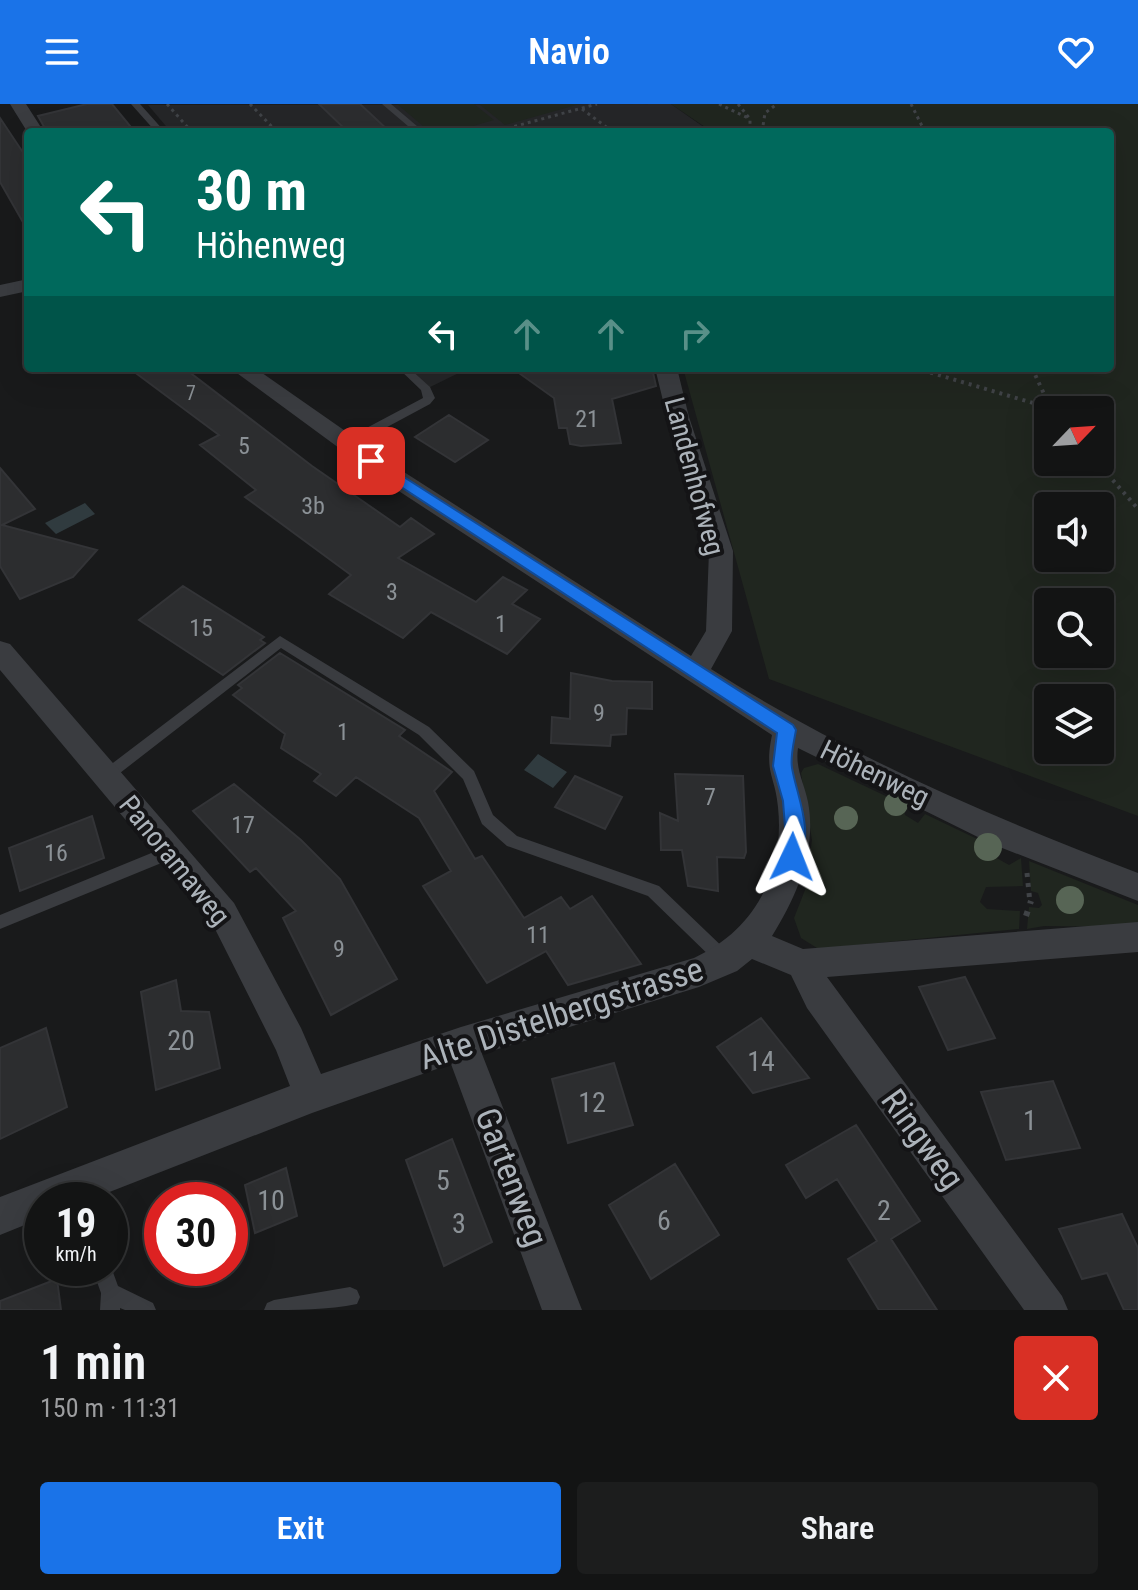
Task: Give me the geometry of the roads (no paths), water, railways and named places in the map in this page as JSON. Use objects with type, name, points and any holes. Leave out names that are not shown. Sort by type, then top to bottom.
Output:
[{"type":"street","points":[[18,104],[33,128]]},
{"type":"street","points":[[0,291],[24,286]]},
{"type":"street","name":"Höhenweg","points":[[247,372],[346,444],[787,730],[1003,835],[1138,887]]},
{"type":"street","name":"Landenhofweg","points":[[667,372],[678,417],[721,551],[719,631],[713,646],[694,672]]},
{"type":"street","name":"Panoramaweg","points":[[0,651],[223,913],[289,1040],[312,1095]]},
{"type":"street","points":[[737,951],[773,910],[788,874],[796,840],[792,801],[782,766],[787,730]]},
{"type":"street","points":[[737,951],[803,964],[1138,937]]},
{"type":"street","name":"Alte Distelbergstrasse","points":[[103,1182],[312,1095],[461,1044],[699,972],[737,951]]},
{"type":"street","name":"Ringweg","points":[[803,964],[819,997],[1048,1310]]},
{"type":"street","name":"Gartenweg","points":[[461,1044],[562,1310]]},
{"type":"street","name":"Alte Distelbergstrasse","points":[[0,1216],[24,1209]]},
{"type":"lane","points":[[135,104],[157,128]]},
{"type":"lane","points":[[386,104],[415,128]]},
{"type":"lane","points":[[346,444],[426,402],[429,398],[426,389],[407,372]]},
{"type":"lane","points":[[106,776],[280,641],[424,731],[469,775],[487,819],[512,841],[633,881],[653,891],[737,951]]},
{"type":"lane","points":[[0,922],[171,852]]},
{"type":"lane","points":[[274,1310],[350,1297]]},
{"type":"lane","points":[[110,1302],[146,1310]]}]
